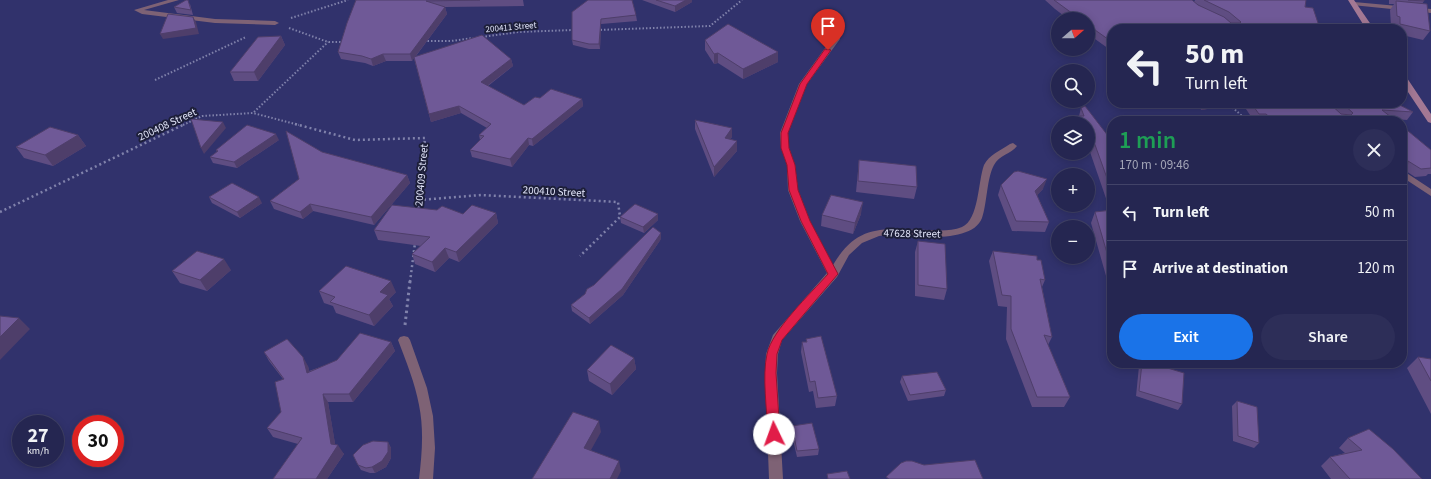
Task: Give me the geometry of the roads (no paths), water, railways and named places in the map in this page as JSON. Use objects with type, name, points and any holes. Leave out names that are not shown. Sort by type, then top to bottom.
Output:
[{"type":"street","points":[[176,0],[137,10],[142,12],[216,21],[275,23]]},
{"type":"street","points":[[1352,2],[1431,11]]},
{"type":"street","points":[[1352,2],[1367,24]]},
{"type":"street","points":[[833,274],[805,221],[793,190],[791,165],[785,148],[784,133],[803,84],[836,39]]},
{"type":"street","points":[[1407,84],[1431,120]]},
{"type":"street","name":"47628 Street","points":[[776,479],[771,373],[772,354],[777,338],[833,274],[845,253],[858,241],[877,233],[944,234],[966,229],[977,219],[989,165],[992,160],[1014,146]]},
{"type":"street","points":[[1407,176],[1431,193]]},
{"type":"street","points":[[404,340],[424,396],[428,419],[429,452],[426,479]]}]
